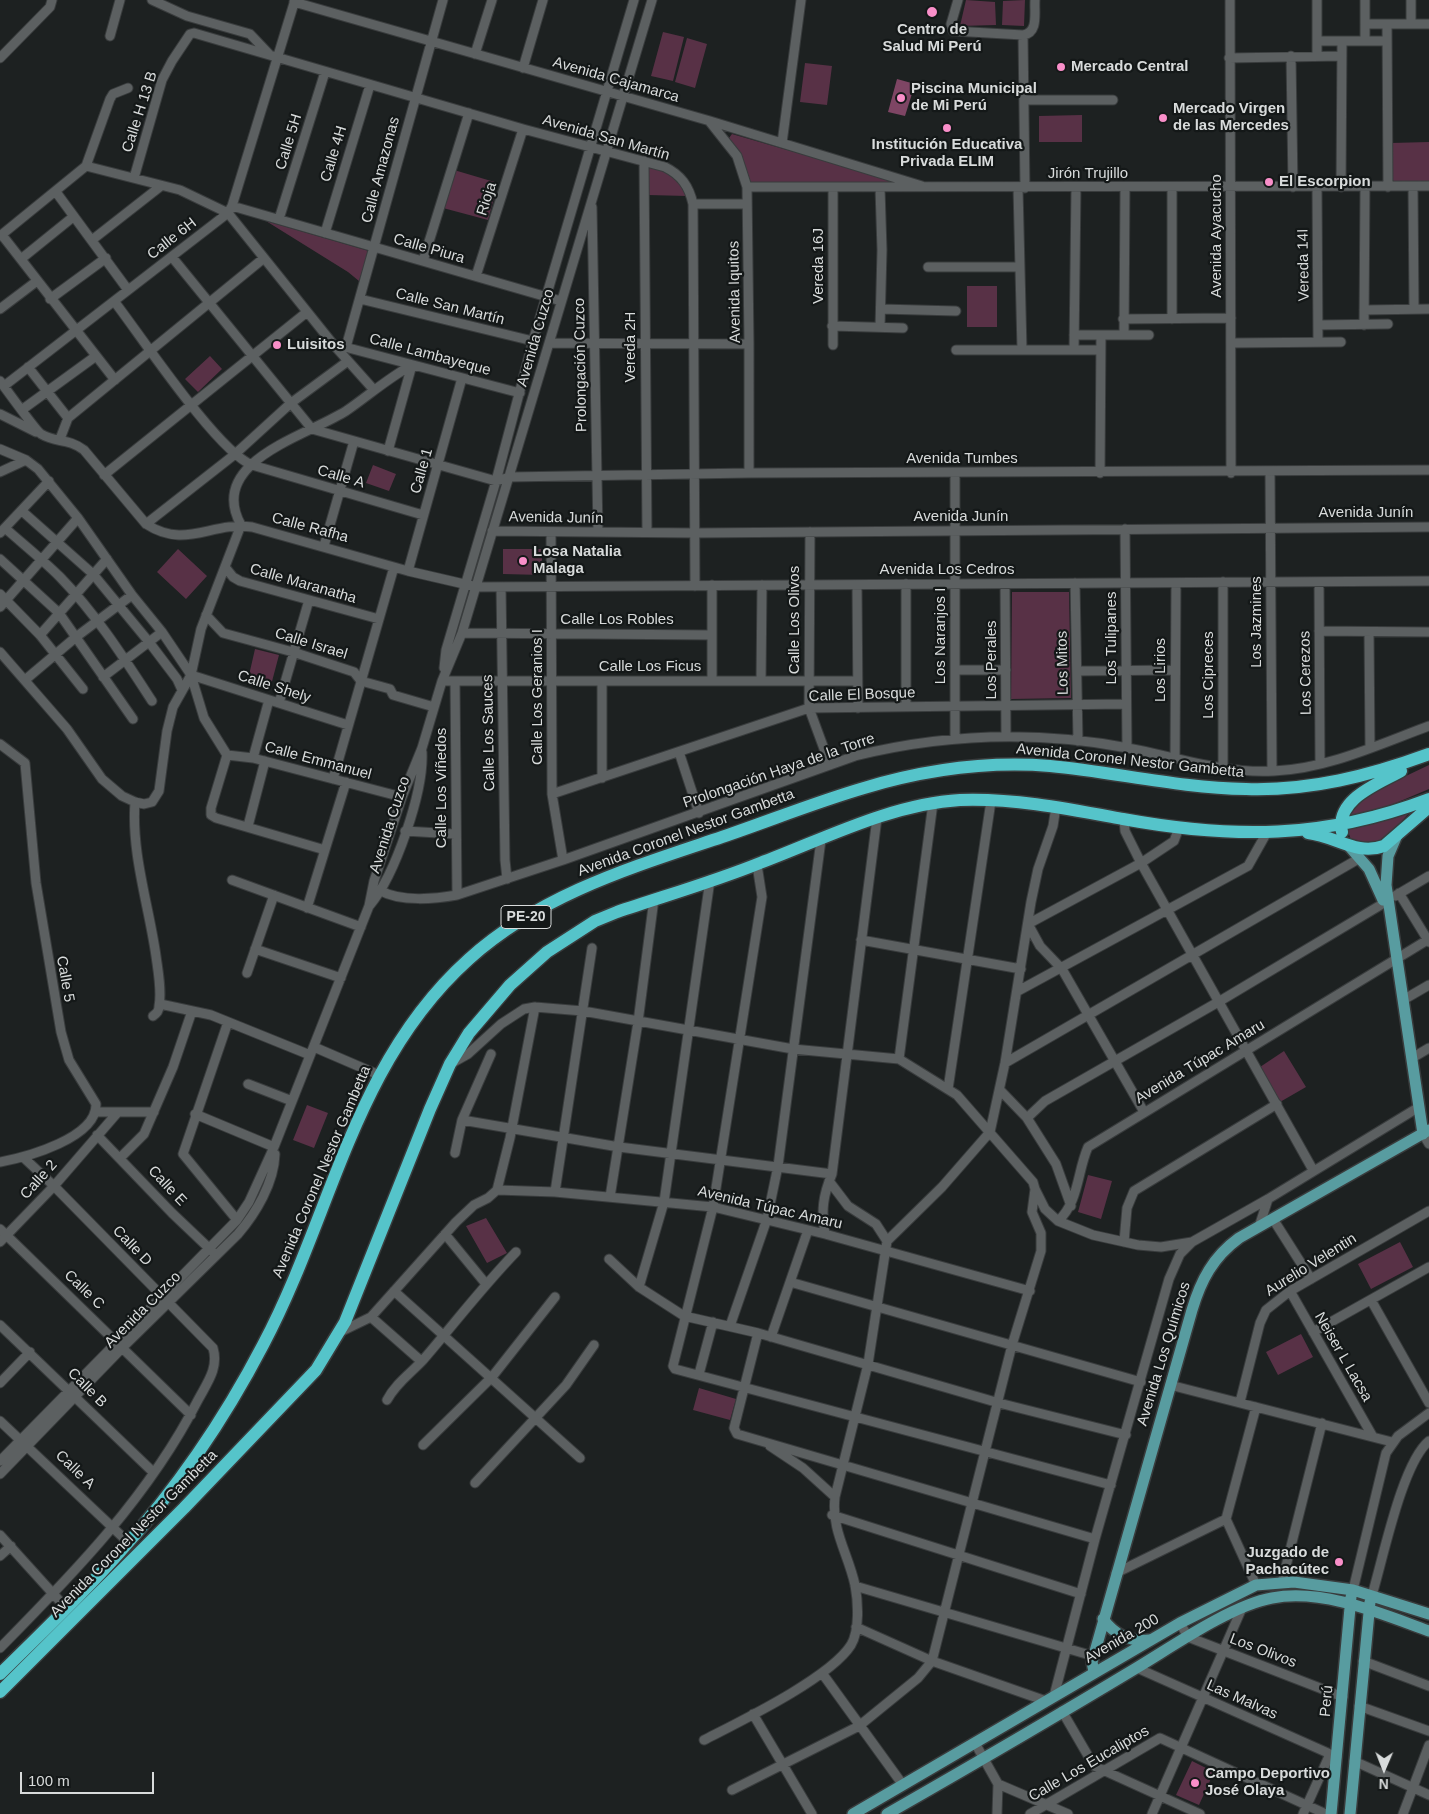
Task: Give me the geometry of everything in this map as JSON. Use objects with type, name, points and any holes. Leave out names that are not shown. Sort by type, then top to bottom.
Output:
[{"type":"highway","points":[[1348,845],[1340,825],[1342,815],[1348,804],[1429,754]]},
{"type":"highway","name":"Avenida Coronel Nestor Gambetta","points":[[0,1674],[128,1542],[189,1466],[262,1349],[298,1273],[348,1145],[379,1075],[410,1025],[454,974],[490,942],[544,906],[622,871],[868,786],[942,769],[1013,764],[1056,767],[1244,790],[1281,789],[1335,783],[1380,772],[1429,754]]},
{"type":"highway","name":"Avenida Coronel Nestor Gambetta","points":[[0,1692],[184,1508],[316,1370],[340,1332],[450,1064],[483,1016],[510,985],[547,952],[595,921],[757,865],[877,818],[933,804],[960,800],[1056,806],[1179,828],[1266,834],[1296,832],[1340,825],[1396,811],[1429,799]]},
{"type":"highway","points":[[1296,832],[1331,838],[1356,849],[1375,849],[1384,846],[1429,807]]},
{"type":"main road","points":[[1386,901],[1388,856],[1398,833]]},
{"type":"main road","points":[[1348,845],[1375,879],[1386,901],[1390,915],[1412,1058],[1424,1104],[1426,1132]]},
{"type":"main road","name":"Avenida Los Químicos","points":[[1094,1672],[1092,1668],[1093,1656],[1116,1573],[1198,1290],[1208,1269],[1225,1249],[1259,1227],[1426,1132]]},
{"type":"main road","name":"Avenida 200","points":[[853,1814],[1180,1623],[1256,1585],[1282,1582],[1352,1590],[1429,1614]]},
{"type":"main road","name":"Perú","points":[[1331,1814],[1333,1755],[1342,1697],[1352,1590]]},
{"type":"main road","points":[[1350,1814],[1368,1609],[1372,1595]]},
{"type":"main road","points":[[887,1814],[1188,1637],[1258,1601],[1282,1596],[1297,1596],[1350,1604],[1429,1631]]},
{"type":"main road","points":[[1103,1619],[1118,1635],[1128,1639],[1153,1639]]},
{"type":"street","points":[[0,58],[50,7],[52,0]]},
{"type":"street","points":[[110,36],[120,0]]},
{"type":"street","name":"Calle Amazonas","points":[[346,347],[443,0]]},
{"type":"street","points":[[475,54],[492,0]]},
{"type":"street","points":[[523,68],[542,0]]},
{"type":"street","name":"Avenida Cuzco","points":[[442,681],[446,650],[496,481],[533,341],[634,0]]},
{"type":"street","name":"Avenida Cuzco","points":[[166,1300],[210,1248],[237,1220],[249,1202],[274,1147],[369,906],[374,881],[402,797],[422,748],[442,681],[462,633],[477,587],[492,531],[510,477],[652,0]]},
{"type":"street","points":[[782,143],[801,0]]},
{"type":"street","points":[[958,0],[952,24],[953,31],[1022,35],[1030,33],[1034,27],[1035,0]]},
{"type":"street","name":"Avenida Ayacucho","points":[[1230,0],[1231,472]]},
{"type":"street","points":[[1317,0],[1317,56]]},
{"type":"street","points":[[1365,0],[1365,41]]},
{"type":"street","points":[[1411,0],[1411,24]]},
{"type":"street","points":[[158,1],[187,16],[250,34],[274,57]]},
{"type":"street","points":[[294,1],[274,57],[230,210],[264,258],[307,312],[374,390]]},
{"type":"street","name":"Avenida Cajamarca","points":[[294,1],[710,121],[928,188]]},
{"type":"street","points":[[1365,24],[1429,24]]},
{"type":"street","points":[[1387,24],[1388,187]]},
{"type":"street","name":"Calle H 13 B","points":[[134,178],[162,80],[190,34],[194,34]]},
{"type":"street","name":"Avenida San Martín","points":[[194,34],[415,96],[523,129],[665,167],[679,176],[687,186],[693,204],[695,586]]},
{"type":"street","points":[[1022,35],[1024,100],[1020,267],[1022,350]]},
{"type":"street","points":[[1317,41],[1387,41]]},
{"type":"street","points":[[1340,187],[1342,41]]},
{"type":"street","points":[[1291,56],[1293,187]]},
{"type":"street","points":[[1229,58],[1342,56]]},
{"type":"street","name":"Calle 5H","points":[[279,220],[325,72]]},
{"type":"street","name":"Calle 4H","points":[[325,232],[370,84]]},
{"type":"street","points":[[116,380],[1,235],[86,166],[110,99],[113,94],[128,88]]},
{"type":"street","points":[[1024,100],[1113,100]]},
{"type":"street","points":[[423,261],[469,113]]},
{"type":"street","name":"Avenida Iquitos","points":[[710,121],[737,156],[747,187],[750,344],[748,473]]},
{"type":"street","name":"Rioja","points":[[476,276],[523,129]]},
{"type":"street","name":"Vereda 2H","points":[[644,161],[647,532]]},
{"type":"street","name":"Calle Piura","points":[[86,166],[189,194],[230,210],[325,232],[561,301]]},
{"type":"street","points":[[92,240],[161,186]]},
{"type":"street","name":"Jirón Trujillo","points":[[747,187],[1230,188],[1429,186]]},
{"type":"street","name":"Vereda 14I","points":[[1317,187],[1318,342]]},
{"type":"street","points":[[1364,325],[1365,187]]},
{"type":"street","points":[[1413,187],[1414,309]]},
{"type":"street","name":"Vereda 16J","points":[[833,188],[833,345]]},
{"type":"street","points":[[880,188],[880,327]]},
{"type":"street","points":[[1074,350],[1076,188]]},
{"type":"street","points":[[1124,188],[1124,335]]},
{"type":"street","points":[[1172,188],[1172,319]]},
{"type":"street","points":[[56,192],[128,290]]},
{"type":"street","name":"Prolongación Cuzco","points":[[592,197],[598,532]]},
{"type":"street","points":[[693,204],[747,204]]},
{"type":"street","name":"Calle 6H","points":[[2,383],[28,367],[74,329],[114,302],[230,210]]},
{"type":"street","points":[[21,259],[73,217]]},
{"type":"street","points":[[172,257],[312,429],[496,481]]},
{"type":"street","points":[[50,299],[106,258]]},
{"type":"street","points":[[60,439],[68,418],[264,258]]},
{"type":"street","points":[[928,267],[1020,267]]},
{"type":"street","points":[[0,309],[36,281]]},
{"type":"street","name":"Calle San Martín","points":[[360,299],[533,341]]},
{"type":"street","points":[[114,302],[191,404],[234,455]]},
{"type":"street","points":[[881,309],[956,311]]},
{"type":"street","points":[[1364,310],[1429,309]]},
{"type":"street","points":[[104,474],[307,312]]},
{"type":"street","points":[[1123,319],[1231,318]]},
{"type":"street","points":[[1318,325],[1388,324]]},
{"type":"street","points":[[832,326],[904,328]]},
{"type":"street","points":[[1074,335],[1148,335]]},
{"type":"street","points":[[1100,473],[1101,335]]},
{"type":"street","points":[[549,342],[750,344]]},
{"type":"street","points":[[1231,343],[1341,342]]},
{"type":"street","name":"Calle Lambayeque","points":[[334,344],[520,393]]},
{"type":"street","points":[[956,350],[1100,350]]},
{"type":"street","points":[[22,409],[96,356]]},
{"type":"street","points":[[0,414],[52,440],[60,439],[76,444],[84,450],[146,524],[234,455],[291,402],[348,361]]},
{"type":"street","points":[[0,652],[67,729],[102,779],[122,796],[135,802],[144,804],[152,802],[159,792],[167,730],[173,707],[191,675],[206,616],[241,526],[235,510],[235,486],[267,450],[345,411],[412,365]]},
{"type":"street","points":[[388,451],[412,365]]},
{"type":"street","points":[[28,367],[68,418]]},
{"type":"street","name":"Calle 1","points":[[408,572],[462,378]]},
{"type":"street","points":[[2,383],[38,433]]},
{"type":"street","points":[[324,546],[354,441]]},
{"type":"street","points":[[0,449],[26,460],[49,480],[132,595],[162,632],[191,675],[204,718],[227,755],[211,808],[211,815],[325,850]]},
{"type":"street","name":"Calle A","points":[[234,455],[252,465],[423,515]]},
{"type":"street","points":[[0,472],[26,460]]},
{"type":"street","name":"Avenida Tumbes","points":[[496,481],[510,477],[748,473],[1100,473],[1429,470]]},
{"type":"street","name":"Los Jazmines","points":[[1270,472],[1272,772]]},
{"type":"street","name":"Los Naranjos I","points":[[955,473],[955,738]]},
{"type":"street","points":[[49,480],[2,531],[40,560],[75,594],[126,661],[152,701]]},
{"type":"street","points":[[22,511],[93,574],[149,642],[177,679],[182,690]]},
{"type":"street","points":[[78,518],[24,579],[2,600],[40,635],[83,689]]},
{"type":"street","name":"Calle Rafha","points":[[146,524],[172,536],[241,526],[324,546],[408,572],[466,585]]},
{"type":"street","name":"Avenida Junín","points":[[492,531],[810,532],[1429,527]]},
{"type":"street","name":"Los Tulipanes","points":[[1125,529],[1127,748]]},
{"type":"street","name":"Calle Los Geranios I","points":[[551,532],[552,794],[563,860]]},
{"type":"street","name":"Calle Los Olivos","points":[[810,532],[809,708],[830,765]]},
{"type":"street","points":[[40,635],[107,558]]},
{"type":"street","points":[[0,559],[59,613],[133,718]]},
{"type":"street","name":"Calle Maranatha","points":[[225,567],[233,577],[240,581],[379,619]]},
{"type":"street","points":[[333,779],[394,567]]},
{"type":"street","name":"Avenida Los Cedros","points":[[466,585],[477,587],[1429,581]]},
{"type":"street","name":"Los Cipreces","points":[[1223,582],[1223,767]]},
{"type":"street","name":"Los Cerezos","points":[[1319,582],[1320,763]]},
{"type":"street","name":"Los Mitos","points":[[1075,583],[1078,741]]},
{"type":"street","name":"Los Lirios","points":[[1175,757],[1176,583]]},
{"type":"street","points":[[857,584],[858,708]]},
{"type":"street","points":[[906,584],[906,707]]},
{"type":"street","name":"Los Perales","points":[[1005,584],[1006,737]]},
{"type":"street","points":[[712,585],[712,681]]},
{"type":"street","points":[[762,585],[762,681]]},
{"type":"street","name":"Calle Los Sauces","points":[[501,586],[504,860],[507,879]]},
{"type":"street","points":[[25,680],[76,637],[132,595]]},
{"type":"street","points":[[280,703],[309,600]]},
{"type":"street","name":"Calle Israel","points":[[206,616],[224,633],[294,652],[354,672],[361,681],[390,688],[394,695],[434,707]]},
{"type":"street","points":[[1319,631],[1429,632]]},
{"type":"street","points":[[104,677],[162,632]]},
{"type":"street","points":[[1369,632],[1370,748]]},
{"type":"street","name":"Calle Los Robles","points":[[462,633],[712,635]]},
{"type":"street","points":[[955,670],[1006,670]]},
{"type":"street","points":[[1077,671],[1174,670]]},
{"type":"street","name":"Calle Shely","points":[[191,675],[348,725]]},
{"type":"street","name":"Calle Los Ficus","points":[[442,681],[857,681]]},
{"type":"street","name":"Calle Los Viñedos","points":[[455,681],[457,895]]},
{"type":"street","points":[[602,681],[602,778]]},
{"type":"street","points":[[253,758],[269,700]]},
{"type":"street","name":"Calle El Bosque","points":[[552,794],[809,708],[1126,704]]},
{"type":"street","name":"Prolongación Haya de la Torre","points":[[381,891],[392,897],[444,897],[457,895],[699,813],[830,765],[883,749],[955,738],[1006,737],[1078,741],[1127,748],[1223,767],[1272,772],[1298,769],[1320,763],[1370,748],[1429,726]]},
{"type":"street","name":"Calle 5","points":[[0,744],[25,763],[36,883],[61,1032],[70,1060],[96,1104],[96,1112]]},
{"type":"street","name":"Avenida Cuzco","points":[[369,906],[381,891],[405,831],[423,766],[422,748]]},
{"type":"street","points":[[679,752],[699,813]]},
{"type":"street","name":"Calle Emmanuel","points":[[227,755],[253,758],[402,797]]},
{"type":"street","points":[[248,826],[264,761]]},
{"type":"street","points":[[307,908],[346,782]]},
{"type":"street","points":[[948,1089],[990,801]]},
{"type":"street","points":[[135,802],[134,816],[140,866],[151,920],[160,1004],[158,1011],[153,1016]]},
{"type":"street","points":[[899,1059],[933,804]]},
{"type":"street","points":[[704,1740],[753,1714],[822,1673],[851,1645],[856,1627],[855,1586],[832,1515],[868,1364],[888,1246],[990,1132],[1006,1063],[1038,869],[1053,826],[1056,806]]},
{"type":"street","points":[[824,1234],[821,1210],[830,1177],[877,818]]},
{"type":"street","points":[[1124,819],[1125,831],[1141,863],[1313,1170]]},
{"type":"street","points":[[1028,924],[1141,863],[1174,841],[1179,828]]},
{"type":"street","points":[[405,831],[455,834]]},
{"type":"street","points":[[1018,991],[1248,866],[1266,834]]},
{"type":"street","points":[[730,1326],[767,1218],[778,1166],[821,840]]},
{"type":"street","points":[[1006,1063],[1360,858]]},
{"type":"street","points":[[757,865],[762,898],[722,1160],[713,1207],[684,1316],[673,1366],[676,1369],[1111,1485]]},
{"type":"street","points":[[1027,1118],[1045,1101],[1220,1001],[1429,876]]},
{"type":"street","points":[[232,880],[361,927]]},
{"type":"street","points":[[639,1287],[664,1202],[710,880]]},
{"type":"street","points":[[1396,958],[1429,940],[1399,893]]},
{"type":"street","points":[[247,973],[274,895]]},
{"type":"street","points":[[610,1197],[638,1022],[654,900]]},
{"type":"street","points":[[1028,924],[1040,946],[1062,968],[1144,1112]]},
{"type":"street","points":[[861,940],[1021,969]]},
{"type":"street","points":[[556,1192],[592,948]]},
{"type":"street","points":[[255,949],[341,978]]},
{"type":"street","name":"Avenida Túpac Amaru","points":[[1058,1221],[1071,1206],[1088,1147],[1248,1051],[1396,958]]},
{"type":"street","points":[[1402,1000],[1429,985]]},
{"type":"street","points":[[160,1004],[211,1015],[379,1075]]},
{"type":"street","points":[[340,1332],[371,1317],[445,1234],[474,1205],[488,1198],[497,1190],[512,1128],[535,1007]]},
{"type":"street","points":[[450,1064],[468,1054],[501,1024],[524,1009],[535,1007],[583,1011],[689,1032],[793,1049],[899,1059],[957,1095],[1028,1174],[1046,1209],[1058,1221],[1093,1235],[1124,1242],[1161,1247],[1192,1242]]},
{"type":"street","points":[[120,1158],[144,1134],[173,1067],[192,1011]]},
{"type":"street","points":[[228,1022],[195,1114],[183,1154],[237,1220]]},
{"type":"street","points":[[1412,1058],[1429,1048]]},
{"type":"street","points":[[454,1154],[462,1120],[491,1054]]},
{"type":"street","points":[[248,1084],[292,1101]]},
{"type":"street","points":[[1000,1090],[1027,1118],[1056,1164],[1071,1206]]},
{"type":"street","points":[[1124,1242],[1127,1208],[1134,1192],[1277,1104]]},
{"type":"street","points":[[856,1627],[932,1661],[1050,1699],[1067,1649],[1095,1539],[1142,1382],[1174,1266],[1180,1254],[1192,1242],[1268,1199],[1424,1104]]},
{"type":"street","points":[[0,1162],[22,1158],[75,1135],[89,1124],[96,1112],[154,1112]]},
{"type":"street","name":"Calle 2","points":[[2,1236],[54,1186],[118,1112]]},
{"type":"street","points":[[195,1114],[274,1147]]},
{"type":"street","points":[[462,1120],[619,1147],[778,1166],[830,1177],[848,1206],[876,1224],[888,1246]]},
{"type":"street","points":[[1426,1132],[1429,1144]]},
{"type":"street","name":"Calle E","points":[[97,1135],[172,1213],[217,1256]]},
{"type":"street","name":"Avenida Cuzco","points":[[0,1461],[69,1390],[166,1300],[217,1256],[242,1229],[260,1202],[272,1169],[274,1147]]},
{"type":"street","name":"Calle D","points":[[22,1158],[54,1186],[213,1348],[216,1357],[215,1367],[191,1415]]},
{"type":"street","points":[[732,1790],[858,1726],[918,1678],[932,1661],[974,1503],[1012,1345],[1041,1251],[1041,1233],[1032,1212],[1035,1189]]},
{"type":"street","name":"Avenida Túpac Amaru","points":[[497,1190],[556,1192],[713,1207],[767,1218],[824,1234],[888,1246],[1030,1291]]},
{"type":"street","points":[[1259,1227],[1268,1199]]},
{"type":"street","name":"Aurelio Velentin","points":[[1240,1402],[1260,1323],[1266,1310],[1290,1291],[1429,1211]]},
{"type":"street","points":[[1272,1219],[1311,1279]]},
{"type":"street","points":[[770,1337],[808,1230]]},
{"type":"street","points":[[445,1234],[486,1284]]},
{"type":"street","name":"Calle C","points":[[2,1236],[120,1344],[191,1415]]},
{"type":"street","points":[[387,1400],[392,1390],[421,1361],[486,1284],[516,1252]]},
{"type":"street","points":[[608,1259],[639,1287],[684,1316],[758,1333],[999,1403],[1126,1435]]},
{"type":"street","points":[[1314,1332],[1428,1270]]},
{"type":"street","points":[[790,1282],[1142,1382]]},
{"type":"street","points":[[394,1291],[492,1376],[580,1458]]},
{"type":"street","name":"Neiser L Lacsa","points":[[1290,1291],[1372,1437]]},
{"type":"street","points":[[423,1444],[492,1376],[555,1297]]},
{"type":"street","points":[[1370,1300],[1429,1403]]},
{"type":"street","points":[[371,1317],[421,1361]]},
{"type":"street","points":[[699,1374],[713,1322]]},
{"type":"street","name":"Calle B","points":[[0,1325],[153,1472]]},
{"type":"street","points":[[758,1333],[735,1431],[737,1434],[1095,1539]]},
{"type":"street","name":"Avenida Cuzco","points":[[0,1474],[76,1398],[120,1344]]},
{"type":"street","points":[[475,1482],[566,1385],[594,1345]]},
{"type":"street","points":[[0,1383],[30,1352]]},
{"type":"street","points":[[1170,1385],[1392,1442]]},
{"type":"street","points":[[1256,1407],[1226,1519],[1256,1585]]},
{"type":"street","points":[[1352,1590],[1382,1467],[1392,1442],[1429,1412]]},
{"type":"street","points":[[0,1648],[54,1593],[114,1527],[191,1415]]},
{"type":"street","name":"Calle A","points":[[0,1420],[30,1446],[128,1542]]},
{"type":"street","points":[[1282,1582],[1322,1424]]},
{"type":"street","points":[[761,1440],[803,1468],[835,1497]]},
{"type":"street","points":[[1372,1595],[1407,1476],[1420,1449],[1429,1440]]},
{"type":"street","points":[[832,1515],[1081,1594]]},
{"type":"street","points":[[1116,1573],[1226,1519]]},
{"type":"street","points":[[0,1535],[66,1608]]},
{"type":"street","points":[[0,1556],[10,1546]]},
{"type":"street","points":[[855,1586],[1093,1656]]},
{"type":"street","points":[[1152,1814],[1242,1608]]},
{"type":"street","points":[[1180,1623],[1188,1637]]},
{"type":"street","name":"Los Olivos","points":[[1188,1637],[1342,1697]]},
{"type":"street","points":[[1363,1661],[1429,1686]]},
{"type":"street","name":"Las Malvas","points":[[1137,1668],[1333,1755]]},
{"type":"street","points":[[822,1673],[858,1726],[903,1785]]},
{"type":"street","points":[[1359,1706],[1429,1731]]},
{"type":"street","points":[[1062,1711],[1094,1766],[1103,1772],[1200,1814]]},
{"type":"street","points":[[753,1714],[812,1814]]},
{"type":"street","name":"Calle Los Eucaliptos","points":[[1030,1814],[1160,1738],[1305,1810],[1326,1814]]},
{"type":"street","points":[[975,1743],[998,1784],[997,1814]]},
{"type":"street","points":[[1404,1814],[1429,1744]]},
{"type":"street","points":[[1305,1810],[1333,1755]]},
{"type":"street","points":[[1354,1761],[1429,1795]]},
{"type":"street","points":[[998,1784],[1068,1814]]},
{"type":"shaded area","points":[[966,0],[995,2],[996,25],[960,26]]},
{"type":"shaded area","points":[[1025,0],[1024,26],[1002,25],[1003,1]]},
{"type":"shaded area","points":[[663,32],[684,37],[673,81],[651,76]]},
{"type":"shaded area","points":[[687,38],[707,44],[695,88],[675,82]]},
{"type":"shaded area","points":[[805,63],[832,66],[827,105],[800,102]]},
{"type":"shaded area","name":"Piscina Municipal de Mi Perú","points":[[897,79],[915,84],[905,116],[888,112]]},
{"type":"shaded area","points":[[1082,115],[1082,142],[1039,142],[1039,116]]},
{"type":"shaded area","points":[[732,134],[898,182],[901,185],[748,185],[739,155],[729,138]]},
{"type":"shaded area","points":[[1429,142],[1429,184],[1390,184],[1391,143]]},
{"type":"shaded area","points":[[647,165],[673,173],[687,196],[648,195]]},
{"type":"shaded area","points":[[454,170],[498,183],[488,220],[443,208]]},
{"type":"shaded area","points":[[266,221],[369,251],[359,281],[348,272]]},
{"type":"shaded area","points":[[967,286],[997,286],[997,327],[967,327]]},
{"type":"shaded area","points":[[210,356],[222,369],[198,392],[185,379]]},
{"type":"shaded area","points":[[373,465],[396,474],[389,491],[366,483]]},
{"type":"shaded area","points":[[178,549],[207,576],[186,599],[157,572]]},
{"type":"shaded area","name":"Losa Natalia Malaga","points":[[503,549],[542,549],[542,575],[503,574]]},
{"type":"shaded area","points":[[1012,592],[1069,592],[1071,698],[1011,699]]},
{"type":"shaded area","points":[[255,649],[279,655],[270,689],[247,684]]},
{"type":"shaded area","points":[[1429,765],[1429,789],[1384,808],[1346,819],[1353,804]]},
{"type":"shaded area","points":[[1417,806],[1386,837],[1375,845],[1351,840],[1347,828]]},
{"type":"shaded area","points":[[1284,1051],[1306,1087],[1280,1102],[1260,1067]]},
{"type":"shaded area","points":[[307,1105],[328,1113],[314,1148],[293,1140]]},
{"type":"shaded area","points":[[1088,1175],[1112,1181],[1101,1219],[1078,1212]]},
{"type":"shaded area","points":[[486,1218],[507,1253],[487,1263],[466,1226]]},
{"type":"shaded area","points":[[1400,1242],[1413,1267],[1371,1289],[1358,1264]]},
{"type":"shaded area","points":[[1301,1334],[1313,1357],[1278,1375],[1266,1352]]},
{"type":"shaded area","points":[[699,1388],[736,1399],[730,1420],[693,1410]]},
{"type":"shaded area","name":"Campo Deportivo José Olaya","points":[[1192,1761],[1214,1772],[1199,1805],[1176,1795]]},
{"type":"place","name":"Centro de Salud Mi Perú","points":[[932,12]]},
{"type":"place","name":"Mercado Central","points":[[1061,67]]},
{"type":"place","name":"Piscina Municipal de Mi Perú","points":[[901,98]]},
{"type":"place","name":"Mercado Virgen de las Mercedes","points":[[1163,118]]},
{"type":"place","name":"Institución Educativa Privada ELIM","points":[[947,128]]},
{"type":"place","name":"El Escorpion","points":[[1269,182]]},
{"type":"place","name":"Luisitos","points":[[277,345]]},
{"type":"place","name":"Losa Natalia Malaga","points":[[523,561]]},
{"type":"place","name":"Juzgado de Pachacútec","points":[[1339,1562]]},
{"type":"place","name":"Campo Deportivo José Olaya","points":[[1195,1783]]}]
